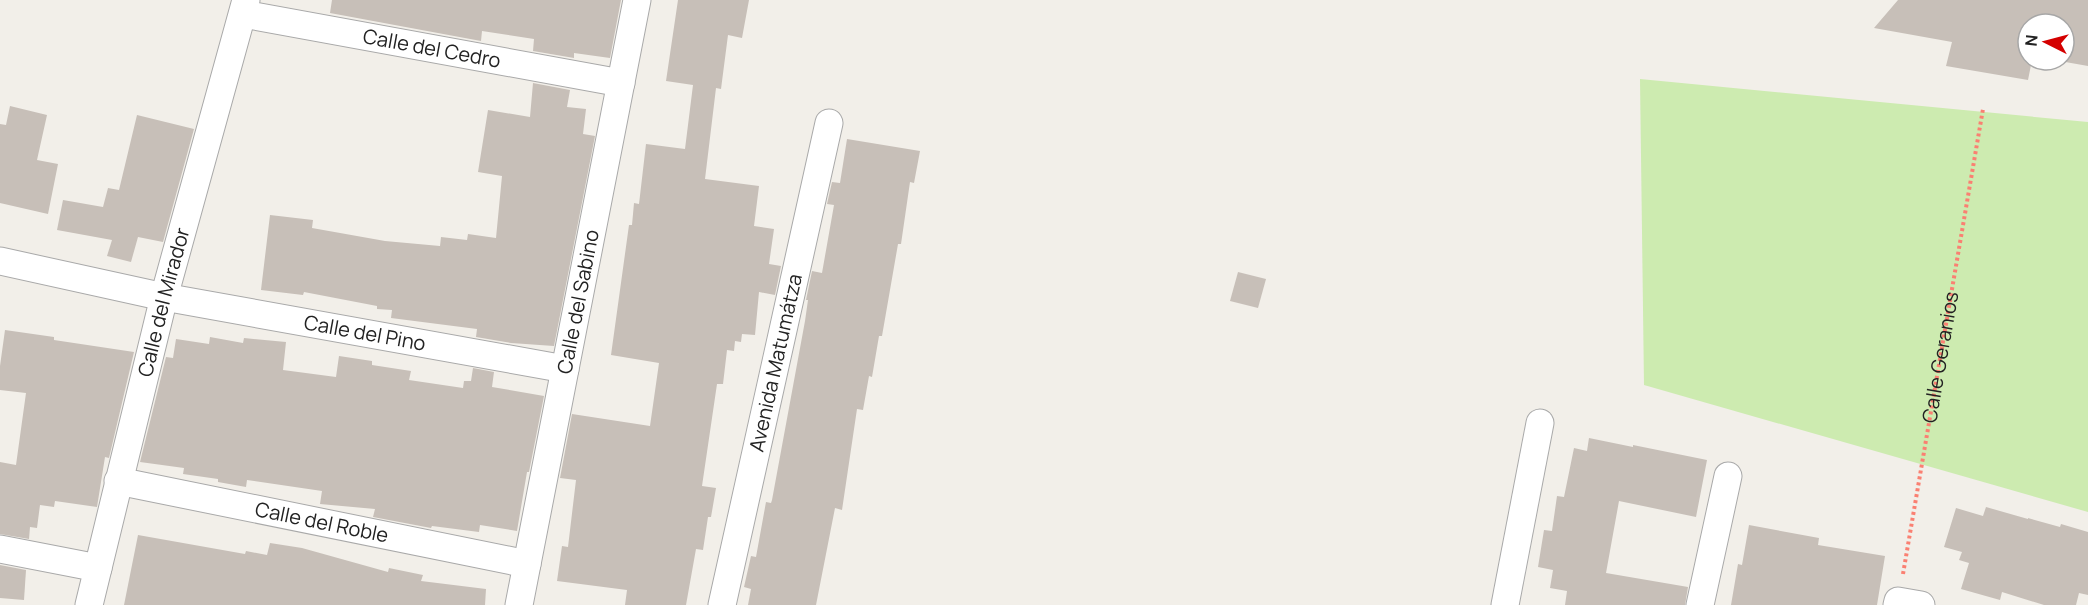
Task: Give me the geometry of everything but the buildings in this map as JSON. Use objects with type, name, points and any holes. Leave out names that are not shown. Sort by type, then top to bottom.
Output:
[{"type":"street","name":"Calle del Sabino","points":[[519,605],[638,0]]},
{"type":"street","name":"Calle del Cedro","points":[[245,7],[621,82]]},
{"type":"street","name":"Calle del Mirador","points":[[89,605],[164,297],[245,7]]},
{"type":"street","name":"Avenida Matumátza","points":[[722,605],[829,123]]},
{"type":"street","name":"Calle del Pino","points":[[0,261],[164,297],[565,369]]},
{"type":"street","points":[[1505,605],[1540,423]]},
{"type":"street","points":[[1700,605],[1728,476]]},
{"type":"street","name":"Calle del Roble","points":[[118,481],[527,564]]},
{"type":"street","points":[[0,549],[98,568]]},
{"type":"path","name":"Calle Geranios","points":[[1906,604],[1983,110]]},
{"type":"green space","points":[[1640,79],[2088,122],[2088,512],[1644,385]]}]
